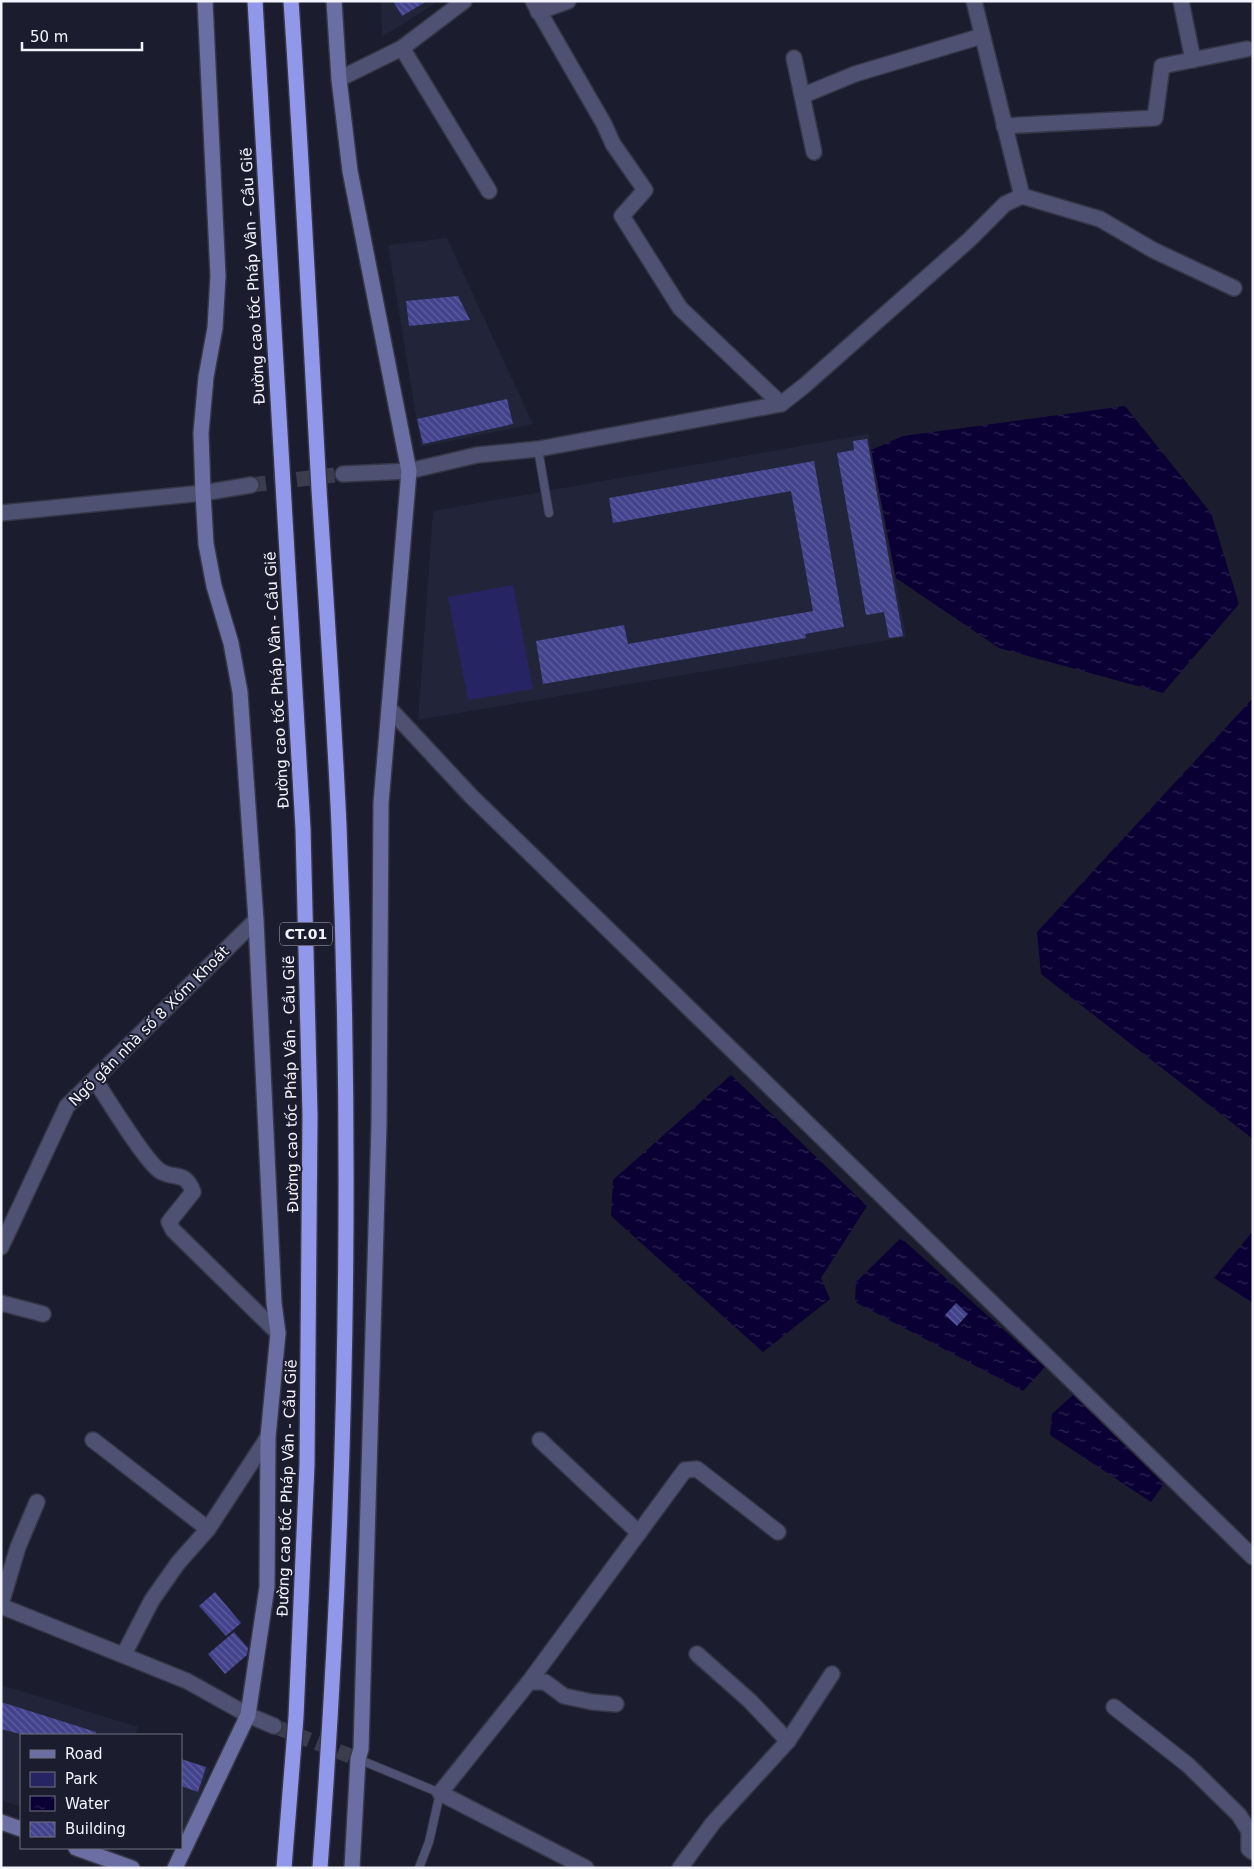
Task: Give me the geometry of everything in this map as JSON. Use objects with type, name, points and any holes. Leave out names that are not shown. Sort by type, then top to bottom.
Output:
[{"type":"highway","name":"Đường cao tốc Pháp Vân - Cầu Giẽ","points":[[255,1],[303,829],[310,1115],[307,1465],[296,1718],[284,1868]]},
{"type":"highway","name":"CT.01","points":[[291,1],[339,826],[345,1110],[345,1287],[340,1469],[331,1723],[320,1868]]},
{"type":"street","points":[[175,1868],[248,1715],[267,1587],[268,1438],[278,1333],[274,1303],[256,920],[240,692],[231,643],[214,586],[206,544],[203,493],[201,433],[206,377],[214,328],[218,276],[205,1]]},
{"type":"street","points":[[334,1],[339,79],[350,170],[409,471],[381,803],[379,1124],[361,1749],[354,1757],[352,1868]]},
{"type":"street","points":[[339,79],[402,48],[464,1]]},
{"type":"street","points":[[568,1],[536,7],[566,55],[613,144],[645,190],[622,216],[680,308],[781,404]]},
{"type":"street","points":[[974,1],[1022,196]]},
{"type":"street","points":[[1181,1],[1193,60]]},
{"type":"street","points":[[804,95],[855,74],[982,36]]},
{"type":"street","points":[[402,48],[489,191]]},
{"type":"street","points":[[1004,126],[1155,118],[1162,66],[1247,49]]},
{"type":"street","points":[[794,58],[804,95],[814,152]]},
{"type":"street","points":[[343,474],[409,471],[477,455],[538,449],[781,404],[897,303],[1006,204],[1022,196],[1100,218],[1153,250],[1234,288]]},
{"type":"street","points":[[1,513],[203,493],[251,485]]},
{"type":"street","points":[[389,708],[451,777],[1253,1556]]},
{"type":"street","name":"Ngõ gần nhà số 8 Xóm Khoát","points":[[1,1247],[67,1106],[256,920]]},
{"type":"street","points":[[95,1080],[141,1148],[160,1171],[183,1177],[190,1185],[193,1192],[169,1222],[173,1230],[278,1333]]},
{"type":"street","points":[[1,1303],[43,1314]]},
{"type":"street","points":[[124,1654],[152,1600],[178,1563],[208,1529],[268,1438]]},
{"type":"street","points":[[93,1440],[208,1529]]},
{"type":"street","points":[[540,1440],[639,1533]]},
{"type":"street","points":[[586,1868],[440,1793],[529,1682],[685,1470],[697,1469],[778,1532]]},
{"type":"street","points":[[37,1502],[18,1547],[1,1605],[187,1681],[248,1715],[274,1726]]},
{"type":"street","points":[[697,1654],[750,1702],[788,1741]]},
{"type":"street","points":[[680,1868],[713,1822],[788,1741],[832,1674]]},
{"type":"street","points":[[529,1682],[545,1682],[564,1696],[592,1702],[616,1704]]},
{"type":"street","points":[[1114,1707],[1188,1765],[1239,1815],[1249,1830],[1250,1848],[1253,1852]]},
{"type":"street","points":[[1,1822],[20,1828]]},
{"type":"street","points":[[79,1849],[132,1868]]},
{"type":"lane","points":[[538,449],[549,513]]},
{"type":"lane","points":[[354,1757],[440,1793],[429,1842],[419,1868]]},
{"type":"shaded area","points":[[381,1],[439,1],[382,37]]},
{"type":"shaded area","points":[[447,238],[533,424],[421,447],[388,245]]},
{"type":"shaded area","points":[[868,434],[906,637],[418,720],[433,511]]},
{"type":"shaded area","points":[[1,1685],[138,1727],[135,1734],[20,1734],[20,1807],[1,1800]]},
{"type":"shaded area","points":[[182,1759],[210,1768],[182,1836]]},
{"type":"green space","points":[[513,585],[533,689],[468,700],[448,597]]},
{"type":"water","points":[[1125,406],[1211,513],[1239,604],[1163,693],[999,648],[896,578],[871,450],[903,436]]},
{"type":"water","points":[[1253,698],[1253,1139],[1041,974],[1037,932]]},
{"type":"water","points":[[731,1075],[867,1206],[821,1278],[830,1299],[763,1352],[611,1216],[613,1180]]},
{"type":"water","points":[[1253,1231],[1253,1303],[1214,1278]]},
{"type":"water","points":[[901,1238],[1045,1367],[1023,1391],[855,1302],[856,1282]]},
{"type":"water","points":[[1073,1395],[1164,1484],[1151,1502],[1050,1435],[1052,1414]]},
{"type":"building","points":[[393,1],[427,1],[402,16]]},
{"type":"building","points":[[458,296],[470,320],[409,326],[406,301]]},
{"type":"building","points":[[507,399],[513,424],[423,444],[417,419]]},
{"type":"building","points":[[867,439],[903,636],[889,638],[884,612],[866,615],[837,453],[854,450],[853,441]]},
{"type":"building","points":[[814,461],[844,627],[805,634],[806,638],[543,684],[536,641],[624,625],[628,644],[813,611],[791,491],[613,523],[609,498]]},
{"type":"building","points":[[956,1303],[968,1314],[957,1326],[945,1315]]},
{"type":"building","points":[[215,1592],[241,1623],[226,1636],[199,1606]]},
{"type":"building","points":[[234,1632],[248,1648],[247,1655],[225,1674],[208,1654]]},
{"type":"building","points":[[1,1702],[96,1732],[95,1734],[20,1734],[1,1729]]},
{"type":"building","points":[[182,1759],[206,1767],[198,1792],[182,1786]]},
{"type":"tunnel","points":[[251,485],[343,474]]},
{"type":"tunnel","points":[[274,1726],[350,1756]]}]
